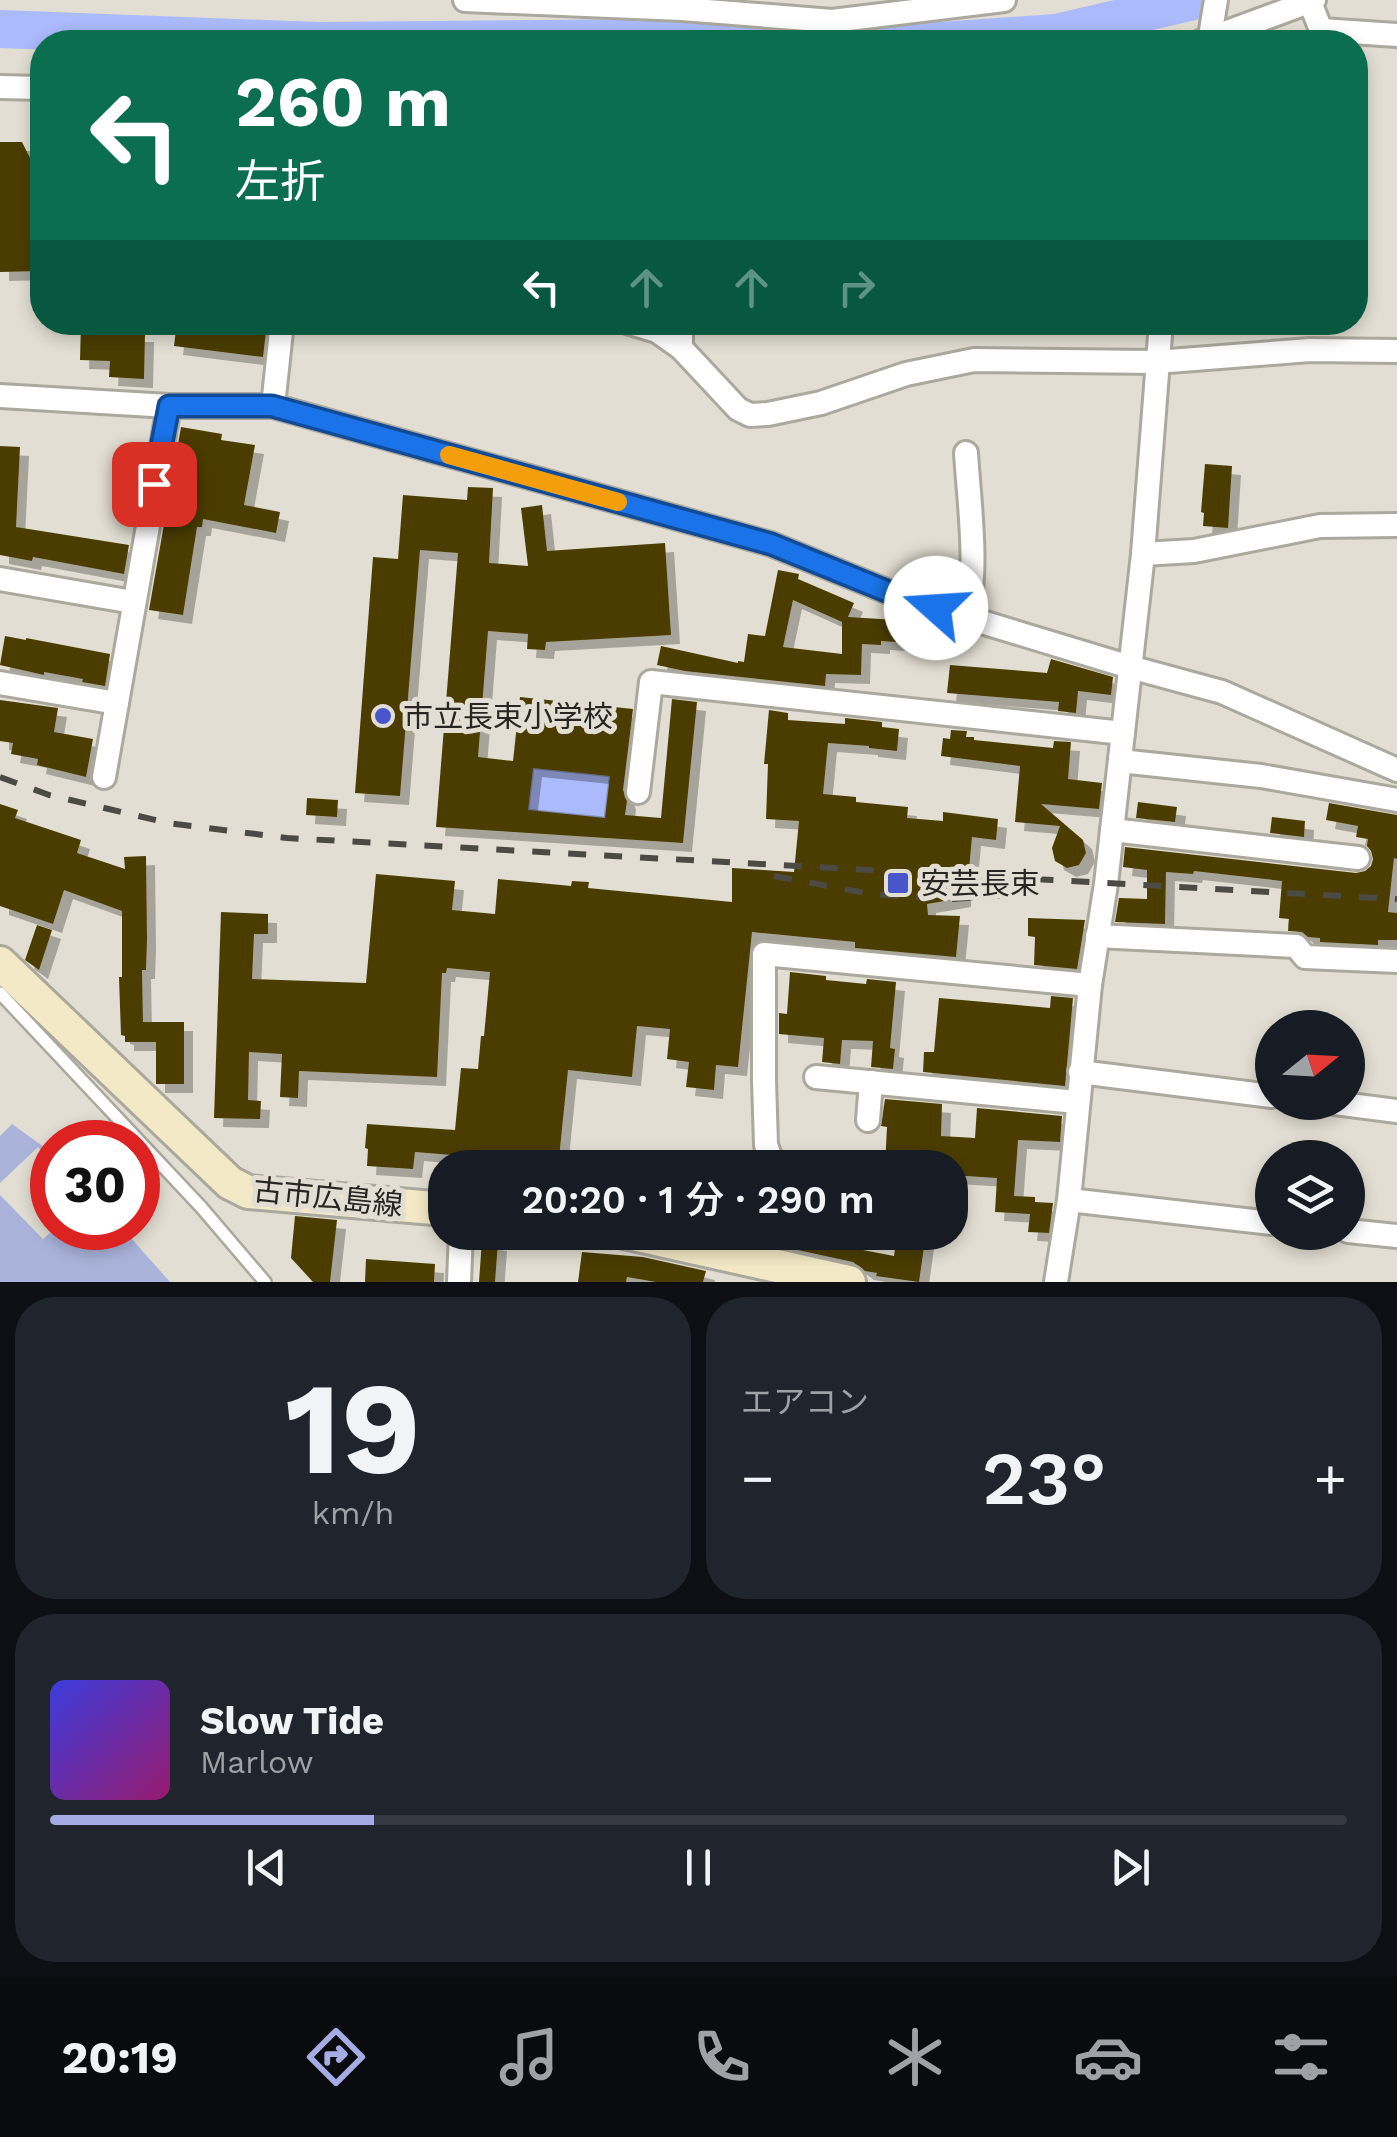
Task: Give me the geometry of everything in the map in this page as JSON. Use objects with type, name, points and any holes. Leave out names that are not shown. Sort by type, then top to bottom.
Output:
[{"type":"main road","name":"古市広島線","points":[[0,963],[230,1183],[248,1192],[428,1207]]},
{"type":"main road","points":[[705,1250],[849,1282]]},
{"type":"street","points":[[465,0],[726,6],[832,21],[1004,0]]},
{"type":"street","points":[[1210,30],[1216,0]]},
{"type":"street","points":[[1230,30],[1312,1],[1321,30]]},
{"type":"street","points":[[1368,33],[1397,35]]},
{"type":"street","points":[[0,87],[30,88]]},
{"type":"street","points":[[272,406],[280,335]]},
{"type":"street","points":[[663,335],[681,348],[738,409],[750,415],[821,403],[906,374],[974,360],[1156,362],[1310,350],[1397,351]]},
{"type":"street","points":[[681,348],[682,335]]},
{"type":"street","points":[[1056,1282],[1070,1200],[1080,1072],[1143,554],[1159,335]]},
{"type":"street","points":[[0,396],[169,406],[272,406],[771,544],[906,599],[1222,692],[1397,770]]},
{"type":"street","points":[[104,777],[169,406]]},
{"type":"street","points":[[966,453],[971,599],[966,617]]},
{"type":"street","points":[[1143,554],[1194,551],[1320,526],[1397,526]]},
{"type":"street","points":[[0,579],[133,602]]},
{"type":"street","points":[[638,792],[651,682],[1123,733]]},
{"type":"street","points":[[0,683],[117,702]]},
{"type":"street","points":[[1120,761],[1260,776],[1397,800]]},
{"type":"street","points":[[1112,830],[1358,858]]},
{"type":"street","points":[[1096,936],[1296,946],[1305,957],[1397,961]]},
{"type":"street","points":[[767,1150],[764,954],[1090,986]]},
{"type":"street","points":[[1080,1072],[1255,1094]]},
{"type":"street","points":[[816,1077],[1078,1102]]},
{"type":"street","points":[[868,1120],[871,1082]]},
{"type":"street","points":[[1365,1107],[1397,1111]]},
{"type":"street","points":[[1070,1200],[1255,1221]]},
{"type":"street","points":[[1365,1233],[1397,1236]]},
{"type":"street","points":[[459,1282],[460,1250]]},
{"type":"lane","points":[[0,993],[202,1207],[265,1282]]},
{"type":"shaded area","points":[[533,768],[610,776],[605,818],[528,810]]},
{"type":"shaded area","points":[[12,1124],[30,1137],[30,1155],[0,1183],[0,1136]]},
{"type":"shaded area","points":[[0,1195],[30,1226],[30,1250],[142,1250],[170,1282],[0,1282]]},
{"type":"building","points":[[0,142],[22,142],[30,158],[30,271],[0,272]]},
{"type":"building","points":[[81,335],[145,335],[144,379],[109,377],[110,361],[80,360]]},
{"type":"building","points":[[175,335],[266,335],[263,357],[174,346]]},
{"type":"building","points":[[181,427],[222,434],[221,440],[255,445],[244,505],[280,512],[276,533],[203,519],[202,527],[197,527],[183,615],[149,610]]},
{"type":"building","points":[[0,446],[20,447],[16,527],[129,545],[124,574],[33,557],[32,561],[0,555]]},
{"type":"building","points":[[1205,464],[1232,466],[1228,528],[1203,526]]},
{"type":"building","points":[[468,487],[493,488],[489,563],[528,566],[521,508],[542,505],[547,551],[665,543],[671,635],[546,642],[545,650],[527,649],[528,634],[488,631],[478,757],[513,761],[520,697],[633,709],[623,790],[627,801],[625,815],[661,818],[672,699],[697,702],[683,843],[436,827],[458,553],[420,550],[400,796],[355,793],[373,557],[398,559],[403,495],[467,500]],"holes":[[[533,768],[610,776],[605,818],[528,810]]]},
{"type":"building","points":[[778,570],[799,574],[798,579],[854,603],[848,617],[897,620],[896,642],[862,644],[861,675],[826,674],[825,686],[657,665],[661,646],[744,662],[748,634],[765,636]],"holes":[[[793,600],[842,622],[842,654],[783,647]]]},
{"type":"building","points":[[5,636],[110,654],[105,686],[0,665]]},
{"type":"building","points":[[1051,659],[1113,677],[1111,695],[1078,691],[1076,713],[1058,711],[1059,702],[947,693],[950,665],[1047,673]]},
{"type":"building","points":[[0,700],[58,708],[54,732],[93,739],[86,777],[37,765],[38,759],[11,754],[13,743],[0,741]]},
{"type":"building","points":[[769,710],[788,713],[788,720],[845,724],[845,718],[882,722],[882,727],[899,729],[897,751],[828,743],[823,794],[908,807],[907,818],[943,821],[943,812],[998,819],[996,840],[972,837],[967,892],[962,892],[962,898],[927,904],[928,915],[960,916],[956,957],[855,948],[855,942],[752,932],[738,1067],[716,1065],[714,1090],[686,1087],[689,1062],[667,1059],[670,1029],[637,1026],[632,1077],[568,1070],[560,1150],[428,1150],[428,1153],[415,1152],[413,1169],[367,1166],[367,1124],[455,1130],[461,1068],[478,1069],[490,972],[447,968],[442,973],[437,1077],[299,1071],[298,1098],[280,1097],[282,1054],[249,1052],[248,1100],[261,1101],[260,1119],[214,1118],[221,912],[268,914],[268,934],[254,934],[252,979],[366,983],[376,874],[455,881],[452,910],[495,914],[498,879],[571,886],[572,881],[589,882],[588,888],[732,902],[732,868],[794,872],[799,821],[766,819],[768,764],[764,764]]},
{"type":"building","points":[[951,730],[967,731],[966,737],[974,740],[1053,748],[1054,741],[1071,742],[1068,779],[1102,783],[1099,809],[1041,804],[1083,840],[1086,853],[1079,865],[1067,868],[1055,861],[1052,848],[1060,826],[1015,822],[1020,766],[941,756],[943,738],[950,739]]},
{"type":"building","points":[[307,798],[338,800],[337,817],[306,815]]},
{"type":"building","points":[[1138,802],[1177,807],[1175,822],[1136,818]]},
{"type":"building","points":[[1329,803],[1397,815],[1397,859],[1394,858],[1388,912],[1397,913],[1397,940],[1378,940],[1378,945],[1320,942],[1320,938],[1288,931],[1289,919],[1279,918],[1282,881],[1194,871],[1166,872],[1165,924],[1115,922],[1119,898],[1147,899],[1147,870],[1123,867],[1125,847],[1365,871],[1373,859],[1368,839],[1356,837],[1358,826],[1326,820]]},
{"type":"building","points":[[0,804],[18,810],[15,818],[81,840],[77,853],[125,869],[124,857],[146,856],[143,1022],[184,1022],[184,1084],[156,1084],[156,1042],[125,1042],[121,1035],[122,911],[64,890],[53,924],[0,906]]},
{"type":"building","points":[[1272,817],[1305,821],[1304,837],[1270,833]]},
{"type":"building","points":[[1028,918],[1085,920],[1077,969],[1034,965],[1035,937],[1028,936]]},
{"type":"building","points":[[37,925],[52,930],[39,970],[25,960]]},
{"type":"building","points":[[790,972],[866,984],[867,979],[896,982],[890,1048],[895,1049],[893,1069],[871,1067],[873,1041],[842,1040],[840,1064],[822,1062],[824,1038],[779,1034],[779,1013],[787,1014]]},
{"type":"building","points":[[1051,996],[1073,998],[1065,1086],[923,1072],[924,1052],[934,1052],[939,998],[1050,1008]]},
{"type":"building","points":[[885,1099],[942,1104],[941,1136],[975,1138],[977,1108],[1062,1116],[1060,1142],[1018,1140],[1014,1196],[1053,1203],[1049,1233],[1028,1232],[1030,1214],[995,1212],[997,1178],[968,1176],[968,1150],[886,1150],[887,1127],[881,1126]]},
{"type":"building","points":[[295,1216],[337,1220],[330,1282],[313,1282],[291,1258]]},
{"type":"building","points":[[481,1250],[497,1250],[495,1282],[479,1282]]},
{"type":"building","points":[[798,1250],[863,1250],[894,1256],[895,1250],[924,1250],[919,1282],[876,1276],[877,1273],[865,1271],[853,1262]]},
{"type":"building","points":[[582,1252],[643,1257],[706,1271],[703,1282],[656,1282],[627,1277],[626,1282],[578,1282]]},
{"type":"building","points":[[366,1259],[435,1264],[434,1282],[365,1282]]},
{"type":"waterway","points":[[1155,10],[1157,0]]},
{"type":"waterway","points":[[1069,30],[1198,0]]},
{"type":"waterway","points":[[0,29],[30,30]]},
{"type":"railway","points":[[0,777],[49,795],[168,823],[287,838],[1397,899]]},
{"type":"railway","points":[[774,876],[871,894],[954,899],[1052,892]]},
{"type":"slow traffic","points":[[449,455],[618,502]]},
{"type":"place","name":"市立長束小学校","points":[[383,716]]},
{"type":"place","name":"安芸長束","points":[[898,883]]},
{"type":"route","points":[[154,484],[169,406],[272,406],[771,544],[936,608]]}]
